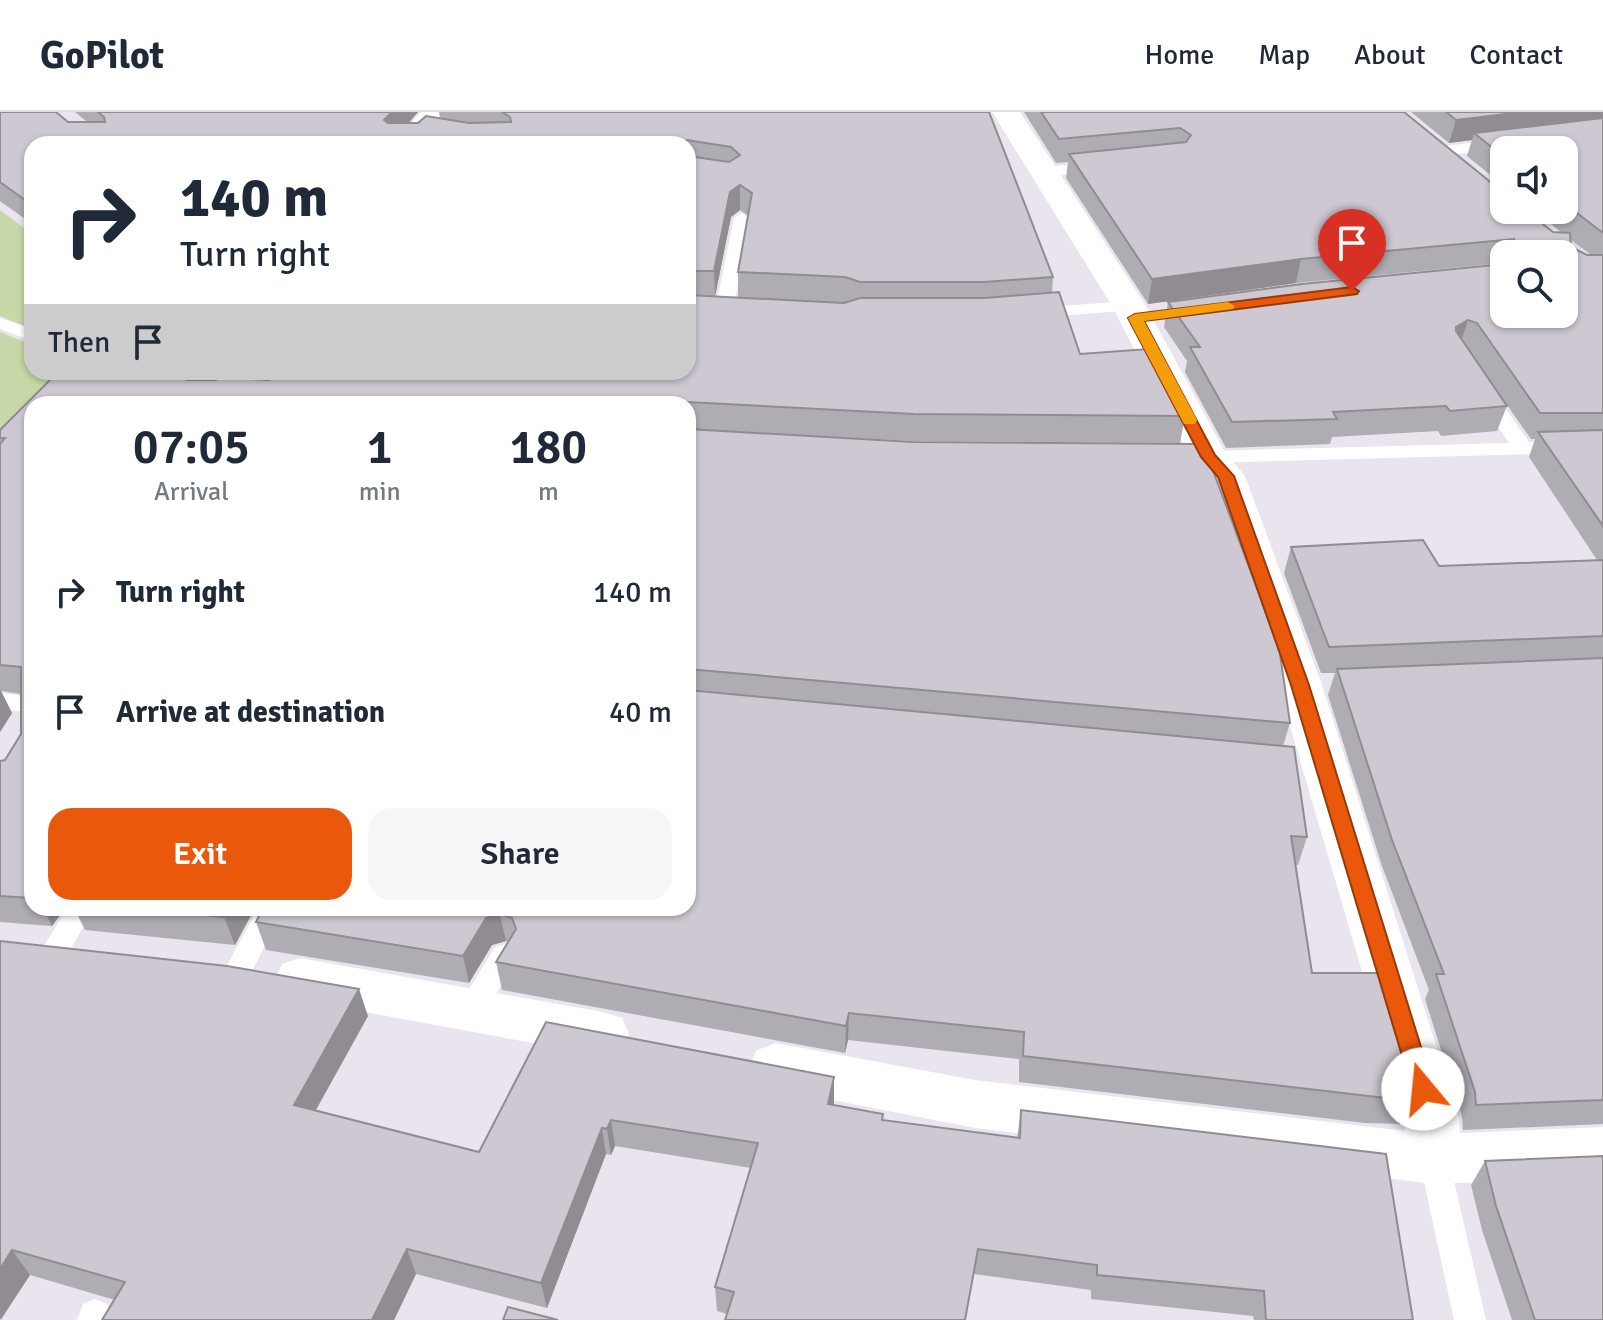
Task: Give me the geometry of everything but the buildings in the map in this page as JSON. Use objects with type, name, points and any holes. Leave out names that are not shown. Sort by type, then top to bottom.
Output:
[{"type":"street","points":[[1006,112],[1043,172],[1143,313],[1193,456],[1226,476],[1308,684],[1308,765],[1432,1118],[1434,1159]]},
{"type":"street","points":[[1413,132],[1471,178]]},
{"type":"street","points":[[696,309],[738,312]]},
{"type":"street","points":[[216,967],[472,1009],[645,1042]]},
{"type":"street","points":[[723,1056],[975,1104],[1434,1159],[1603,1152]]},
{"type":"lane","points":[[1437,152],[1490,146]]},
{"type":"lane","points":[[1043,172],[1117,165]]},
{"type":"lane","points":[[738,312],[742,218]]},
{"type":"lane","points":[[1011,314],[1143,313]]},
{"type":"lane","points":[[0,323],[24,332]]},
{"type":"lane","points":[[1475,378],[1524,450]]},
{"type":"lane","points":[[1193,456],[1603,446]]},
{"type":"lane","points":[[0,701],[24,704]]},
{"type":"lane","points":[[216,967],[264,916]]},
{"type":"lane","points":[[472,1009],[505,955]]},
{"type":"lane","points":[[1434,1159],[1470,1320]]},
{"type":"green space","points":[[0,210],[24,228],[24,326],[0,316]]},
{"type":"green space","points":[[0,332],[24,342],[24,380],[75,380],[46,396],[24,396],[24,418],[0,462]]},
{"type":"slow traffic","points":[[1190,420],[1135,318],[1228,306]]},
{"type":"route","points":[[1352,291],[1135,318],[1209,457],[1226,476],[1300,685],[1423,1089]]}]
